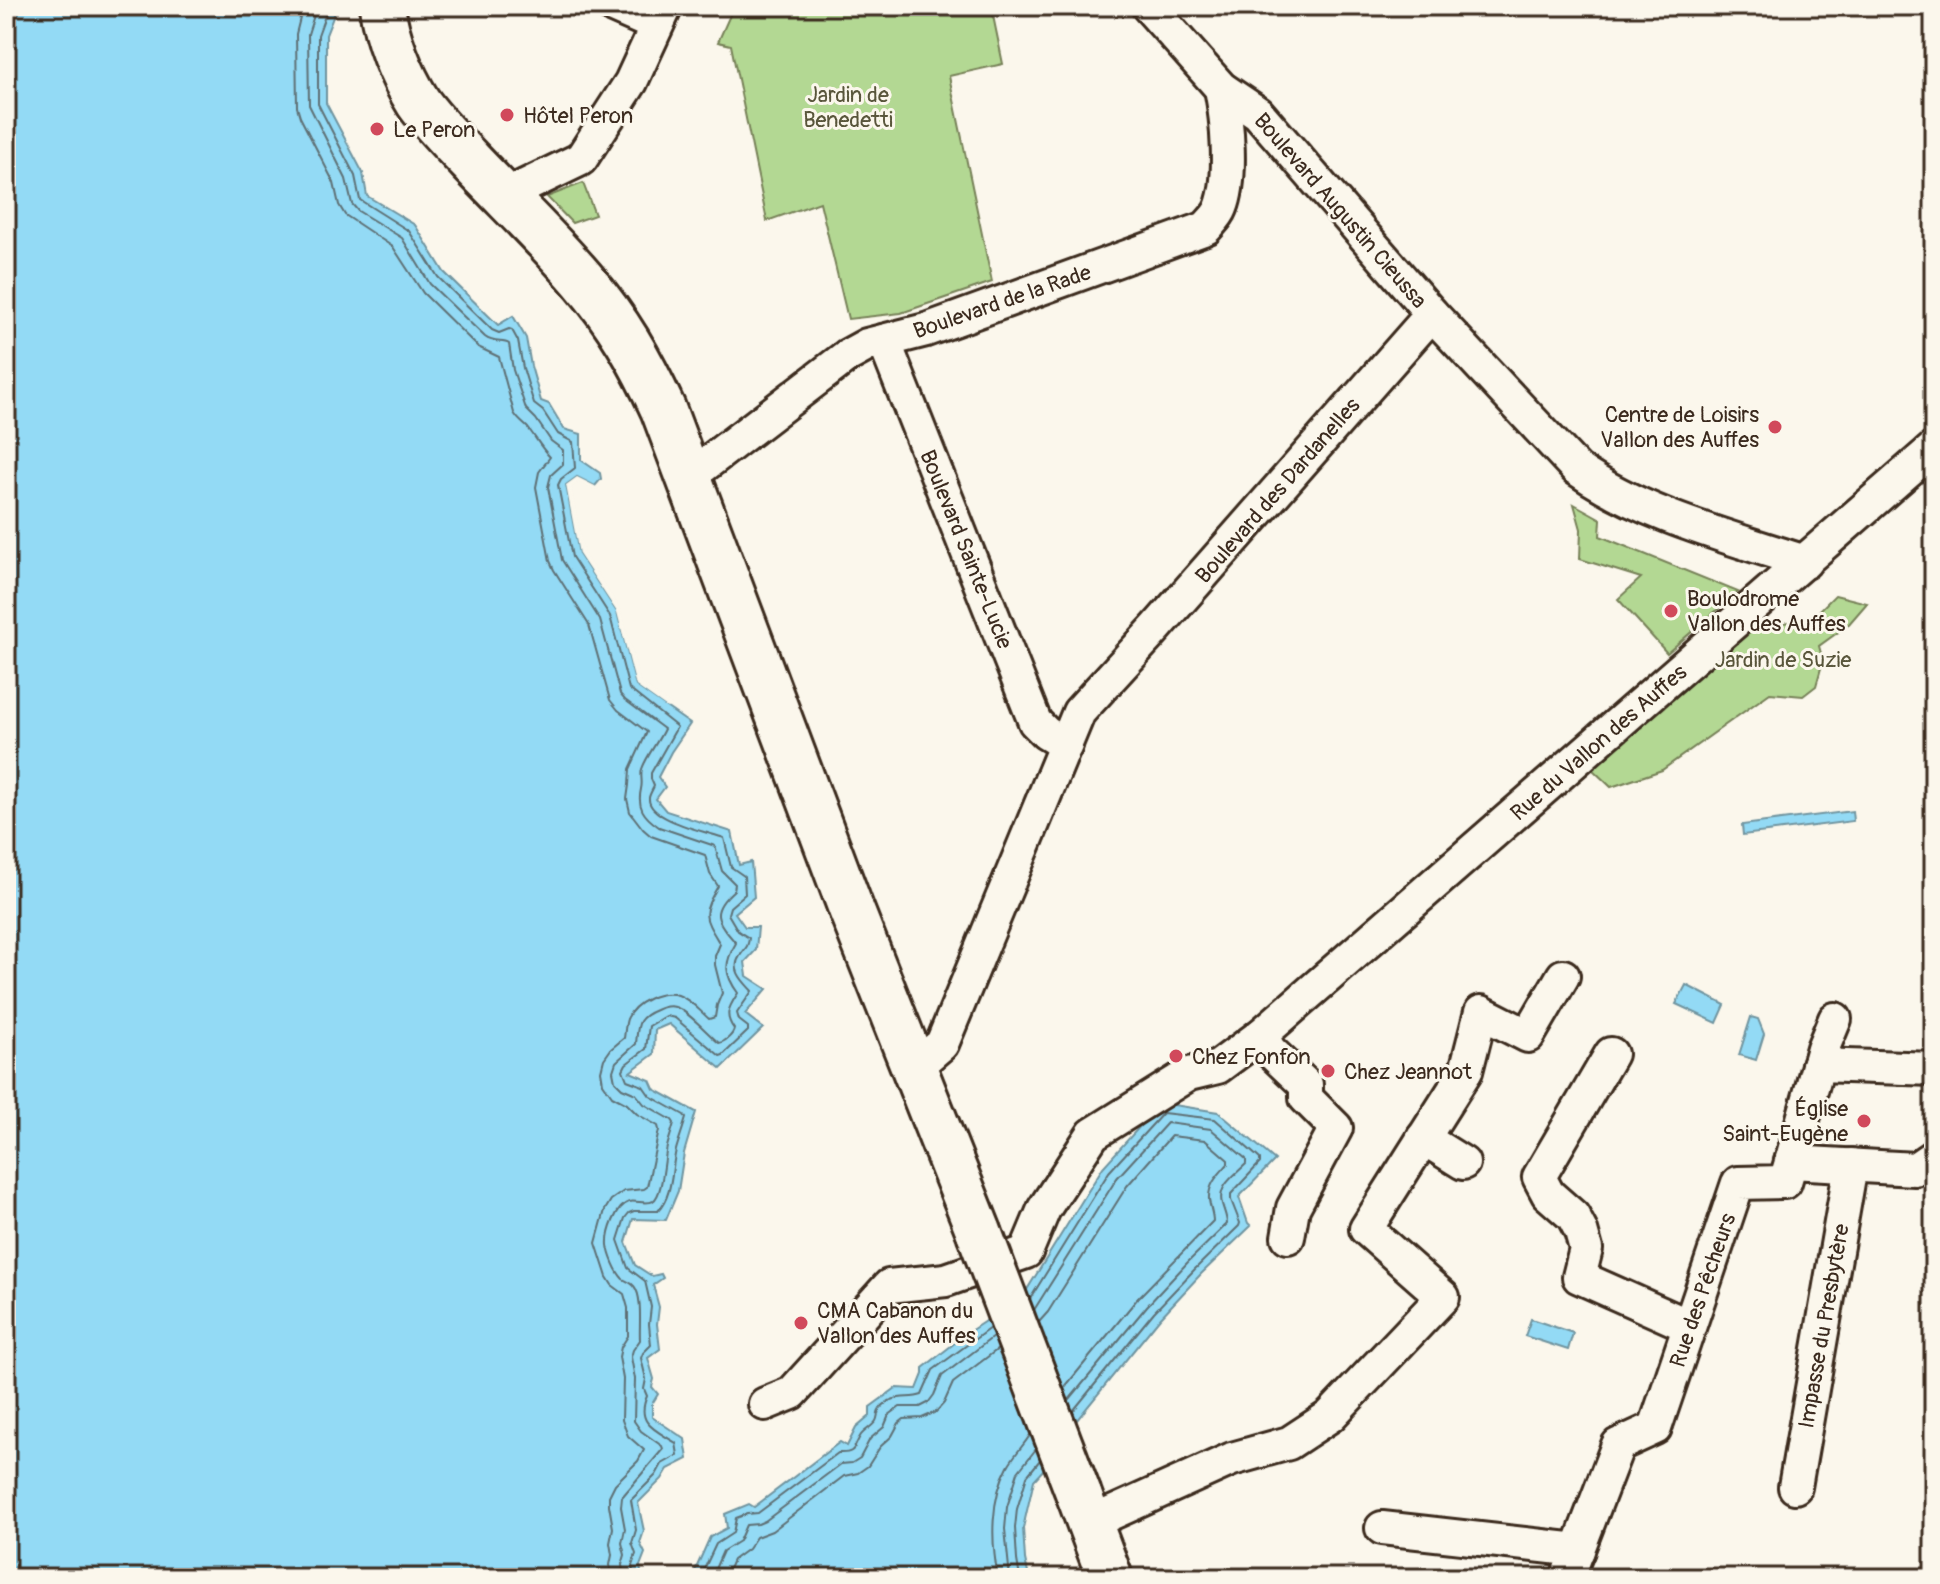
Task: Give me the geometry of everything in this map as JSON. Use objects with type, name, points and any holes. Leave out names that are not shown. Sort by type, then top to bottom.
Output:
[{"type":"main road","points":[[382,6],[394,52],[419,103],[583,279],[622,331],[663,409],[846,895],[979,1232],[1110,1578]]},
{"type":"street","points":[[504,196],[581,159],[631,82],[661,16],[613,6]]},
{"type":"street","name":"Boulevard Augustin Cieussa","points":[[1148,6],[1221,88],[1258,113],[1432,314]]},
{"type":"street","name":"Boulevard de la Rade","points":[[689,477],[847,356],[867,345],[926,330],[1206,228],[1220,212],[1224,198],[1227,120],[1221,88]]},
{"type":"street","points":[[1432,314],[1577,469],[1600,485],[1647,509],[1805,562]]},
{"type":"street","name":"Boulevard des Dardanelles","points":[[914,1068],[942,1044],[1079,712],[1432,314]]},
{"type":"street","name":"Boulevard Sainte-Lucie","points":[[884,341],[1035,722],[1066,745]]},
{"type":"street","name":"Rue du Vallon des Auffes","points":[[765,1404],[792,1393],[889,1286],[946,1280],[1026,1252],[1044,1209],[1093,1134],[1189,1074],[1218,1067],[1261,1035],[1934,448]]},
{"type":"street","points":[[1085,1509],[1289,1443],[1330,1416],[1443,1297],[1366,1229],[1466,1071],[1481,1012],[1528,1036],[1563,976]]},
{"type":"street","points":[[1835,1019],[1823,1048],[1791,1162],[1915,1169],[1934,1156]]},
{"type":"street","points":[[1261,1035],[1270,1051],[1306,1085],[1306,1098],[1336,1128],[1293,1208],[1288,1237]]},
{"type":"street","points":[[1611,1054],[1539,1177],[1548,1194],[1573,1216],[1581,1231],[1586,1249],[1579,1277],[1689,1326]]},
{"type":"street","points":[[1818,1065],[1934,1069]]},
{"type":"street","points":[[1423,1138],[1463,1163]]},
{"type":"street","name":"Rue des Pêcheurs","points":[[1572,1564],[1618,1445],[1655,1428],[1738,1183],[1785,1182],[1791,1162]]},
{"type":"street","name":"Impasse du Presbytère","points":[[1795,1487],[1851,1165]]},
{"type":"street","points":[[1382,1528],[1572,1564]]},
{"type":"green space","name":"Jardin de Benedetti","points":[[734,6],[991,6],[1003,64],[949,76],[992,282],[901,313],[848,319],[820,202],[767,221],[731,45],[718,42]]},
{"type":"green space","points":[[583,183],[595,215],[572,223],[547,197]]},
{"type":"green space","points":[[1574,504],[1601,519],[1600,536],[1738,592],[1667,653],[1618,599],[1641,578],[1580,559],[1581,529]]},
{"type":"green space","name":"Jardin de Suzie","points":[[1835,595],[1867,603],[1848,625],[1819,646],[1823,661],[1816,686],[1803,696],[1770,693],[1662,770],[1611,787],[1591,768],[1762,620],[1780,624],[1813,617]]},
{"type":"water","points":[[6,6],[332,6],[335,12],[326,35],[326,103],[363,173],[367,196],[415,225],[444,272],[498,325],[513,316],[526,338],[541,401],[549,404],[564,429],[581,434],[581,460],[600,473],[601,479],[595,486],[577,477],[566,485],[579,554],[617,612],[636,686],[690,724],[658,777],[665,787],[656,799],[666,811],[732,832],[739,865],[751,862],[754,897],[735,913],[745,927],[758,927],[756,950],[745,962],[747,976],[767,989],[745,1014],[763,1028],[721,1069],[669,1024],[655,1030],[654,1054],[630,1072],[650,1080],[654,1089],[696,1112],[684,1153],[678,1191],[666,1220],[633,1219],[626,1242],[635,1265],[652,1276],[661,1274],[663,1278],[653,1285],[659,1307],[657,1324],[660,1349],[648,1358],[654,1379],[652,1387],[658,1394],[652,1404],[652,1417],[685,1439],[688,1459],[668,1469],[638,1503],[644,1531],[640,1543],[645,1553],[640,1566],[642,1578],[6,1578]]},
{"type":"water","points":[[1852,811],[1853,821],[1743,835],[1742,825]]},
{"type":"water","points":[[1686,985],[1725,1005],[1717,1023],[1676,1004]]},
{"type":"water","points":[[1751,1017],[1758,1019],[1764,1034],[1756,1060],[1739,1055]]},
{"type":"water","points":[[1161,1103],[1218,1112],[1275,1160],[1239,1197],[1251,1226],[1160,1318],[1076,1421],[1034,1480],[1023,1528],[1029,1578],[680,1578],[694,1573],[710,1537],[727,1528],[725,1514],[749,1504],[754,1507],[840,1442],[847,1446],[856,1428],[870,1416],[870,1407],[896,1388],[917,1389],[923,1368],[970,1331],[1023,1296],[1103,1167]]},
{"type":"water","points":[[1531,1319],[1573,1333],[1568,1350],[1525,1336]]},
{"type":"pier","points":[[577,477],[598,489],[578,482],[571,487],[583,553],[621,611],[640,683],[672,706],[667,708],[636,686],[617,612],[579,554],[566,485]]},
{"type":"place","name":"Hôtel Peron","points":[[507,115]]},
{"type":"place","name":"Le Peron","points":[[377,129]]},
{"type":"place","name":"Centre de Loisirs Vallon des Auffes","points":[[1775,427]]},
{"type":"place","name":"Boulodrome Vallon des Auffes","points":[[1671,611]]},
{"type":"place","name":"Chez Fonfon","points":[[1176,1056]]},
{"type":"place","name":"Chez Jeannot","points":[[1328,1071]]},
{"type":"place","name":"Église Saint-Eugène","points":[[1864,1121]]},
{"type":"place","name":"CMA Cabanon du Vallon des Auffes","points":[[801,1323]]}]
